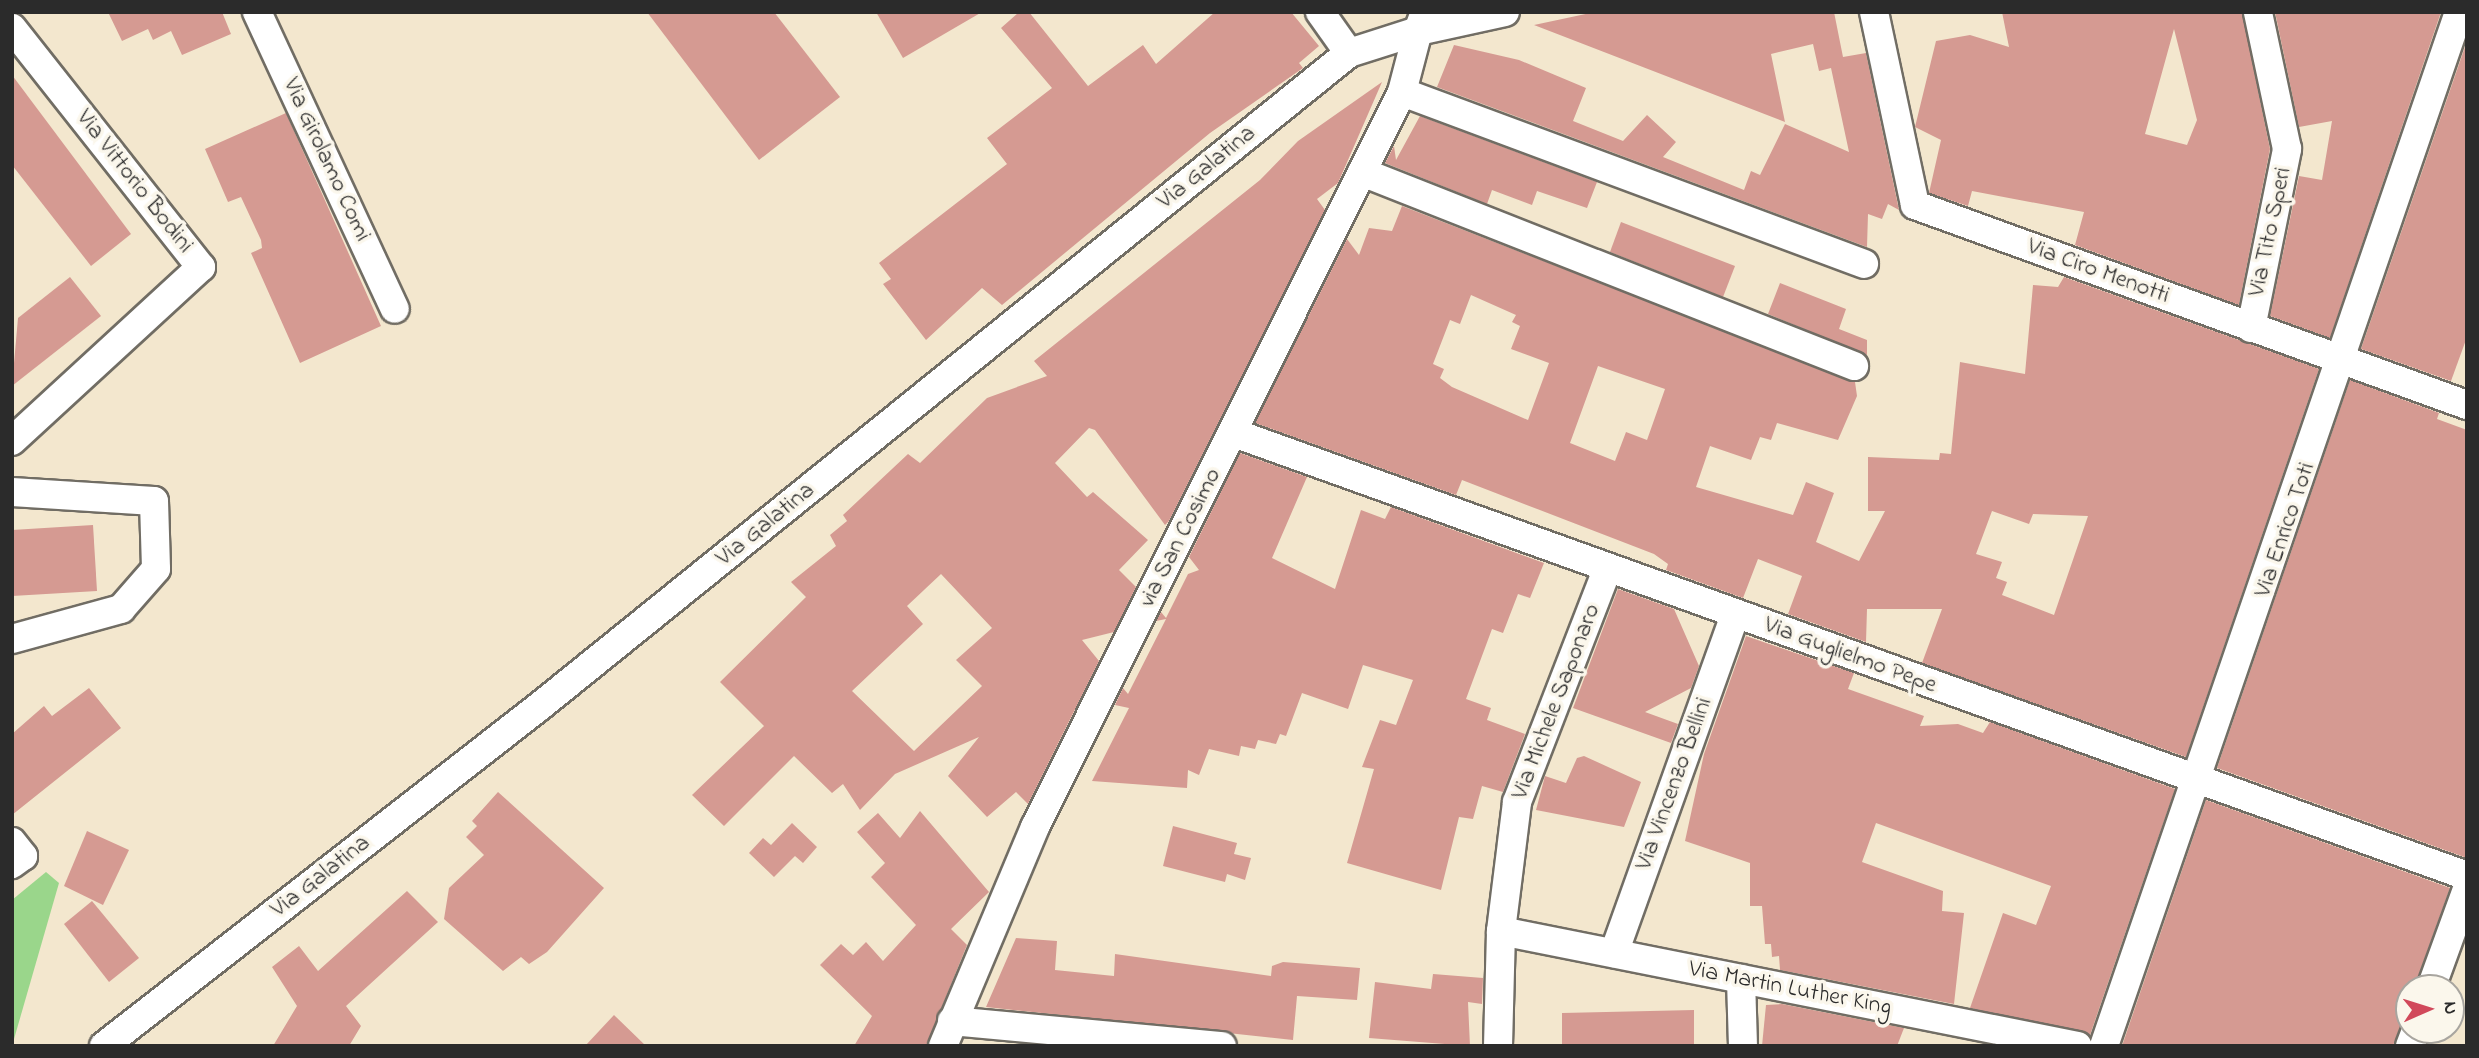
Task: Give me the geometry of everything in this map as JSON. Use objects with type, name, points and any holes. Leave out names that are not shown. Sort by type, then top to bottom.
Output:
[{"type":"street","name":"Via Girolamo Comi","points":[[257,12],[394,309]]},
{"type":"street","points":[[1320,12],[1349,53]]},
{"type":"street","name":"Via Galatina","points":[[121,1042],[1349,53],[1421,22],[1505,12]]},
{"type":"street","name":"Via Ciro Menotti","points":[[1874,12],[1915,205],[2467,405]]},
{"type":"street","name":"Via Tito Speri","points":[[2251,328],[2287,149],[2258,12]]},
{"type":"street","name":"Via Enrico Toti","points":[[2104,1046],[2200,780],[2345,359],[2459,12]]},
{"type":"street","name":"via San Cosimo","points":[[947,1034],[1035,827],[1402,92],[1421,22]]},
{"type":"street","name":"Via Vittorio Bodini","points":[[12,28],[201,267],[12,441]]},
{"type":"street","points":[[1402,92],[1864,264]]},
{"type":"street","points":[[1362,172],[1854,366]]},
{"type":"street","name":"Via Guglielmo Pepe","points":[[1234,433],[1607,570],[2467,876]]},
{"type":"street","points":[[12,492],[154,501],[156,569],[121,609],[12,639]]},
{"type":"street","name":"Via Michele Saponaro","points":[[1498,1046],[1501,931],[1517,802],[1607,570]]},
{"type":"street","name":"Via Vincenzo Bellini","points":[[1614,953],[1735,615]]},
{"type":"street","points":[[12,842],[23,856],[12,864]]},
{"type":"street","points":[[2436,974],[2467,889]]},
{"type":"street","name":"Via Martin Luther King","points":[[1501,931],[2078,1046]]},
{"type":"street","points":[[1741,979],[1743,1046]]},
{"type":"street","points":[[947,1034],[1222,1046]]},
{"type":"green space","points":[[46,872],[59,883],[12,1046],[12,900]]},
{"type":"building","points":[[108,12],[222,12],[231,34],[182,55],[171,31],[153,40],[148,29],[122,41]]},
{"type":"building","points":[[647,12],[774,12],[840,97],[759,160]]},
{"type":"building","points":[[876,12],[982,12],[903,58]]},
{"type":"building","points":[[1019,12],[1029,12],[1088,86],[1143,45],[1156,64],[1215,12],[1291,12],[1319,46],[1299,63],[1303,68],[1210,133],[1002,305],[982,288],[926,340],[883,284],[891,279],[879,263],[1007,164],[987,138],[1052,88],[1001,28]]},
{"type":"building","points":[[1595,12],[1834,12],[1843,57],[1866,53],[1899,210],[1888,204],[1882,219],[1868,214],[1867,247],[1437,87],[1454,45],[1519,60],[1586,88],[1573,121],[1623,141],[1647,115],[1676,142],[1663,157],[1744,190],[1751,171],[1760,175],[1785,124],[1849,152],[1831,68],[1819,71],[1813,44],[1771,54],[1785,122],[1534,25]]},
{"type":"building","points":[[2002,12],[2242,12],[2270,149],[2239,305],[2075,245],[2084,212],[1972,191],[1968,206],[1929,193],[1941,140],[1915,127],[1936,41],[1970,35],[2009,47]],"holes":[[[2174,29],[2197,120],[2187,145],[2145,134]]]},
{"type":"building","points":[[2275,12],[2441,12],[2330,338],[2270,316],[2299,176],[2322,180],[2332,121],[2299,127]]},
{"type":"building","points":[[2467,41],[2467,337],[2451,381],[2361,349]]},
{"type":"building","points":[[12,75],[131,234],[91,266],[12,165]]},
{"type":"building","points":[[1382,82],[1338,183],[1317,199],[1325,210],[1169,521],[1165,525],[1095,430],[1089,428],[1055,463],[1087,497],[1093,492],[1148,540],[1119,570],[1136,587],[1114,632],[1082,640],[1099,661],[1028,804],[1016,792],[987,817],[948,776],[979,737],[895,774],[860,810],[843,784],[832,793],[794,756],[724,826],[692,795],[764,726],[720,682],[806,597],[791,582],[836,546],[830,535],[847,521],[843,515],[908,454],[920,463],[987,398],[1047,376],[1034,361],[1260,180],[1298,141]],"holes":[[[941,574],[992,628],[956,660],[982,686],[914,751],[852,691],[923,624],[907,606]]]},
{"type":"building","points":[[286,113],[381,326],[300,363],[251,253],[262,248],[261,240],[241,197],[228,202],[205,149]]},
{"type":"building","points":[[1420,116],[1597,182],[1587,208],[1537,191],[1532,205],[1492,190],[1487,204],[1385,163],[1394,146],[1396,160]]},
{"type":"building","points":[[1402,206],[1855,382],[1857,396],[1838,440],[1777,423],[1771,440],[1760,437],[1751,460],[1710,446],[1696,487],[1793,515],[1806,482],[1834,493],[1816,542],[1859,561],[1885,511],[1868,511],[1868,457],[1939,460],[1940,453],[1951,454],[1960,362],[2025,374],[2033,285],[2058,287],[2064,277],[2319,369],[2186,757],[1922,663],[1942,609],[1867,609],[1866,642],[1788,614],[1802,576],[1758,559],[1743,598],[1666,570],[1668,564],[1654,554],[1462,480],[1456,495],[1255,423],[1347,239],[1359,255],[1369,228],[1392,231]],"holes":[[[1471,295],[1516,315],[1512,322],[1520,326],[1511,349],[1549,363],[1528,420],[1452,387],[1440,378],[1444,369],[1433,364],[1450,320],[1460,324]],[[1598,366],[1665,389],[1647,440],[1626,432],[1615,461],[1570,443]],[[1992,511],[2029,524],[2033,514],[2088,516],[2054,615],[2002,595],[2007,582],[1996,578],[2002,562],[1976,554]]]},
{"type":"building","points":[[1621,222],[1735,266],[1723,297],[1610,252]]},
{"type":"building","points":[[70,277],[101,316],[12,386],[18,318]]},
{"type":"building","points":[[1780,283],[1846,309],[1839,329],[1867,340],[1867,355],[1768,314]]},
{"type":"building","points":[[2350,380],[2439,413],[2437,419],[2467,430],[2467,858],[2217,768]]},
{"type":"building","points":[[1240,453],[1307,477],[1272,558],[1335,589],[1361,510],[1385,519],[1391,507],[1544,563],[1530,598],[1518,594],[1503,633],[1492,629],[1466,699],[1491,708],[1487,720],[1525,734],[1503,792],[1482,786],[1473,819],[1459,817],[1441,890],[1347,863],[1374,769],[1362,767],[1380,720],[1396,725],[1413,680],[1363,665],[1348,709],[1302,693],[1286,736],[1280,734],[1276,744],[1258,740],[1255,749],[1241,746],[1239,756],[1209,749],[1199,775],[1188,770],[1187,788],[1092,781],[1129,708],[1115,705],[1123,688],[1128,694],[1166,619],[1156,621],[1161,612],[1166,618],[1188,574],[1199,570],[1189,557]]},
{"type":"building","points":[[93,525],[97,591],[12,596],[12,530]]},
{"type":"building","points":[[1618,589],[1674,609],[1699,666],[1691,688],[1645,712],[1678,724],[1671,743],[1573,708]]},
{"type":"building","points":[[1746,636],[1854,673],[1848,689],[1924,716],[1920,726],[1958,724],[1983,733],[1990,722],[2175,789],[2090,1035],[1970,1008],[2003,913],[2036,925],[2051,886],[1876,823],[1862,862],[1943,891],[1942,911],[1964,913],[1954,1004],[1780,970],[1779,956],[1772,957],[1771,944],[1765,944],[1762,906],[1750,906],[1750,863],[1685,841],[1704,754]]},
{"type":"building","points":[[89,688],[121,728],[12,815],[12,734],[44,706],[52,716]]},
{"type":"building","points":[[1584,756],[1641,782],[1624,827],[1536,810],[1545,776],[1566,783],[1577,758]]},
{"type":"building","points":[[498,792],[604,888],[547,952],[529,964],[521,957],[503,971],[444,919],[449,888],[484,855],[466,837],[477,826],[472,821]]},
{"type":"building","points":[[2206,800],[2450,888],[2419,974],[2395,974],[2393,1046],[2122,1046]]},
{"type":"building","points":[[920,811],[989,892],[951,929],[967,945],[926,1046],[854,1046],[872,1016],[820,965],[841,944],[853,955],[866,942],[883,961],[916,925],[871,877],[885,863],[857,832],[878,813],[900,838]]},
{"type":"building","points":[[792,823],[817,847],[803,863],[795,856],[774,877],[749,853],[763,838],[771,845]]},
{"type":"building","points":[[1173,826],[1237,843],[1234,854],[1251,858],[1245,880],[1227,874],[1225,882],[1163,866]]},
{"type":"building","points":[[87,831],[129,850],[103,905],[64,886]]},
{"type":"building","points":[[407,891],[438,922],[346,1006],[361,1026],[349,1046],[273,1046],[297,1006],[272,967],[299,946],[318,971]]},
{"type":"building","points":[[92,901],[139,958],[109,982],[64,924]]},
{"type":"building","points":[[1016,938],[1057,941],[1055,970],[1114,976],[1115,954],[1271,976],[1272,966],[1283,962],[1360,968],[1357,1000],[1297,996],[1293,1040],[986,1007]]},
{"type":"building","points":[[1433,974],[1483,978],[1482,1004],[1468,1002],[1470,1046],[1369,1038],[1375,982],[1431,989]]},
{"type":"building","points":[[1782,1004],[1904,1028],[1897,1046],[1762,1046],[1766,1005]]},
{"type":"building","points":[[1694,1010],[1694,1046],[1562,1046],[1562,1013]]},
{"type":"building","points":[[614,1015],[646,1046],[585,1046]]}]
